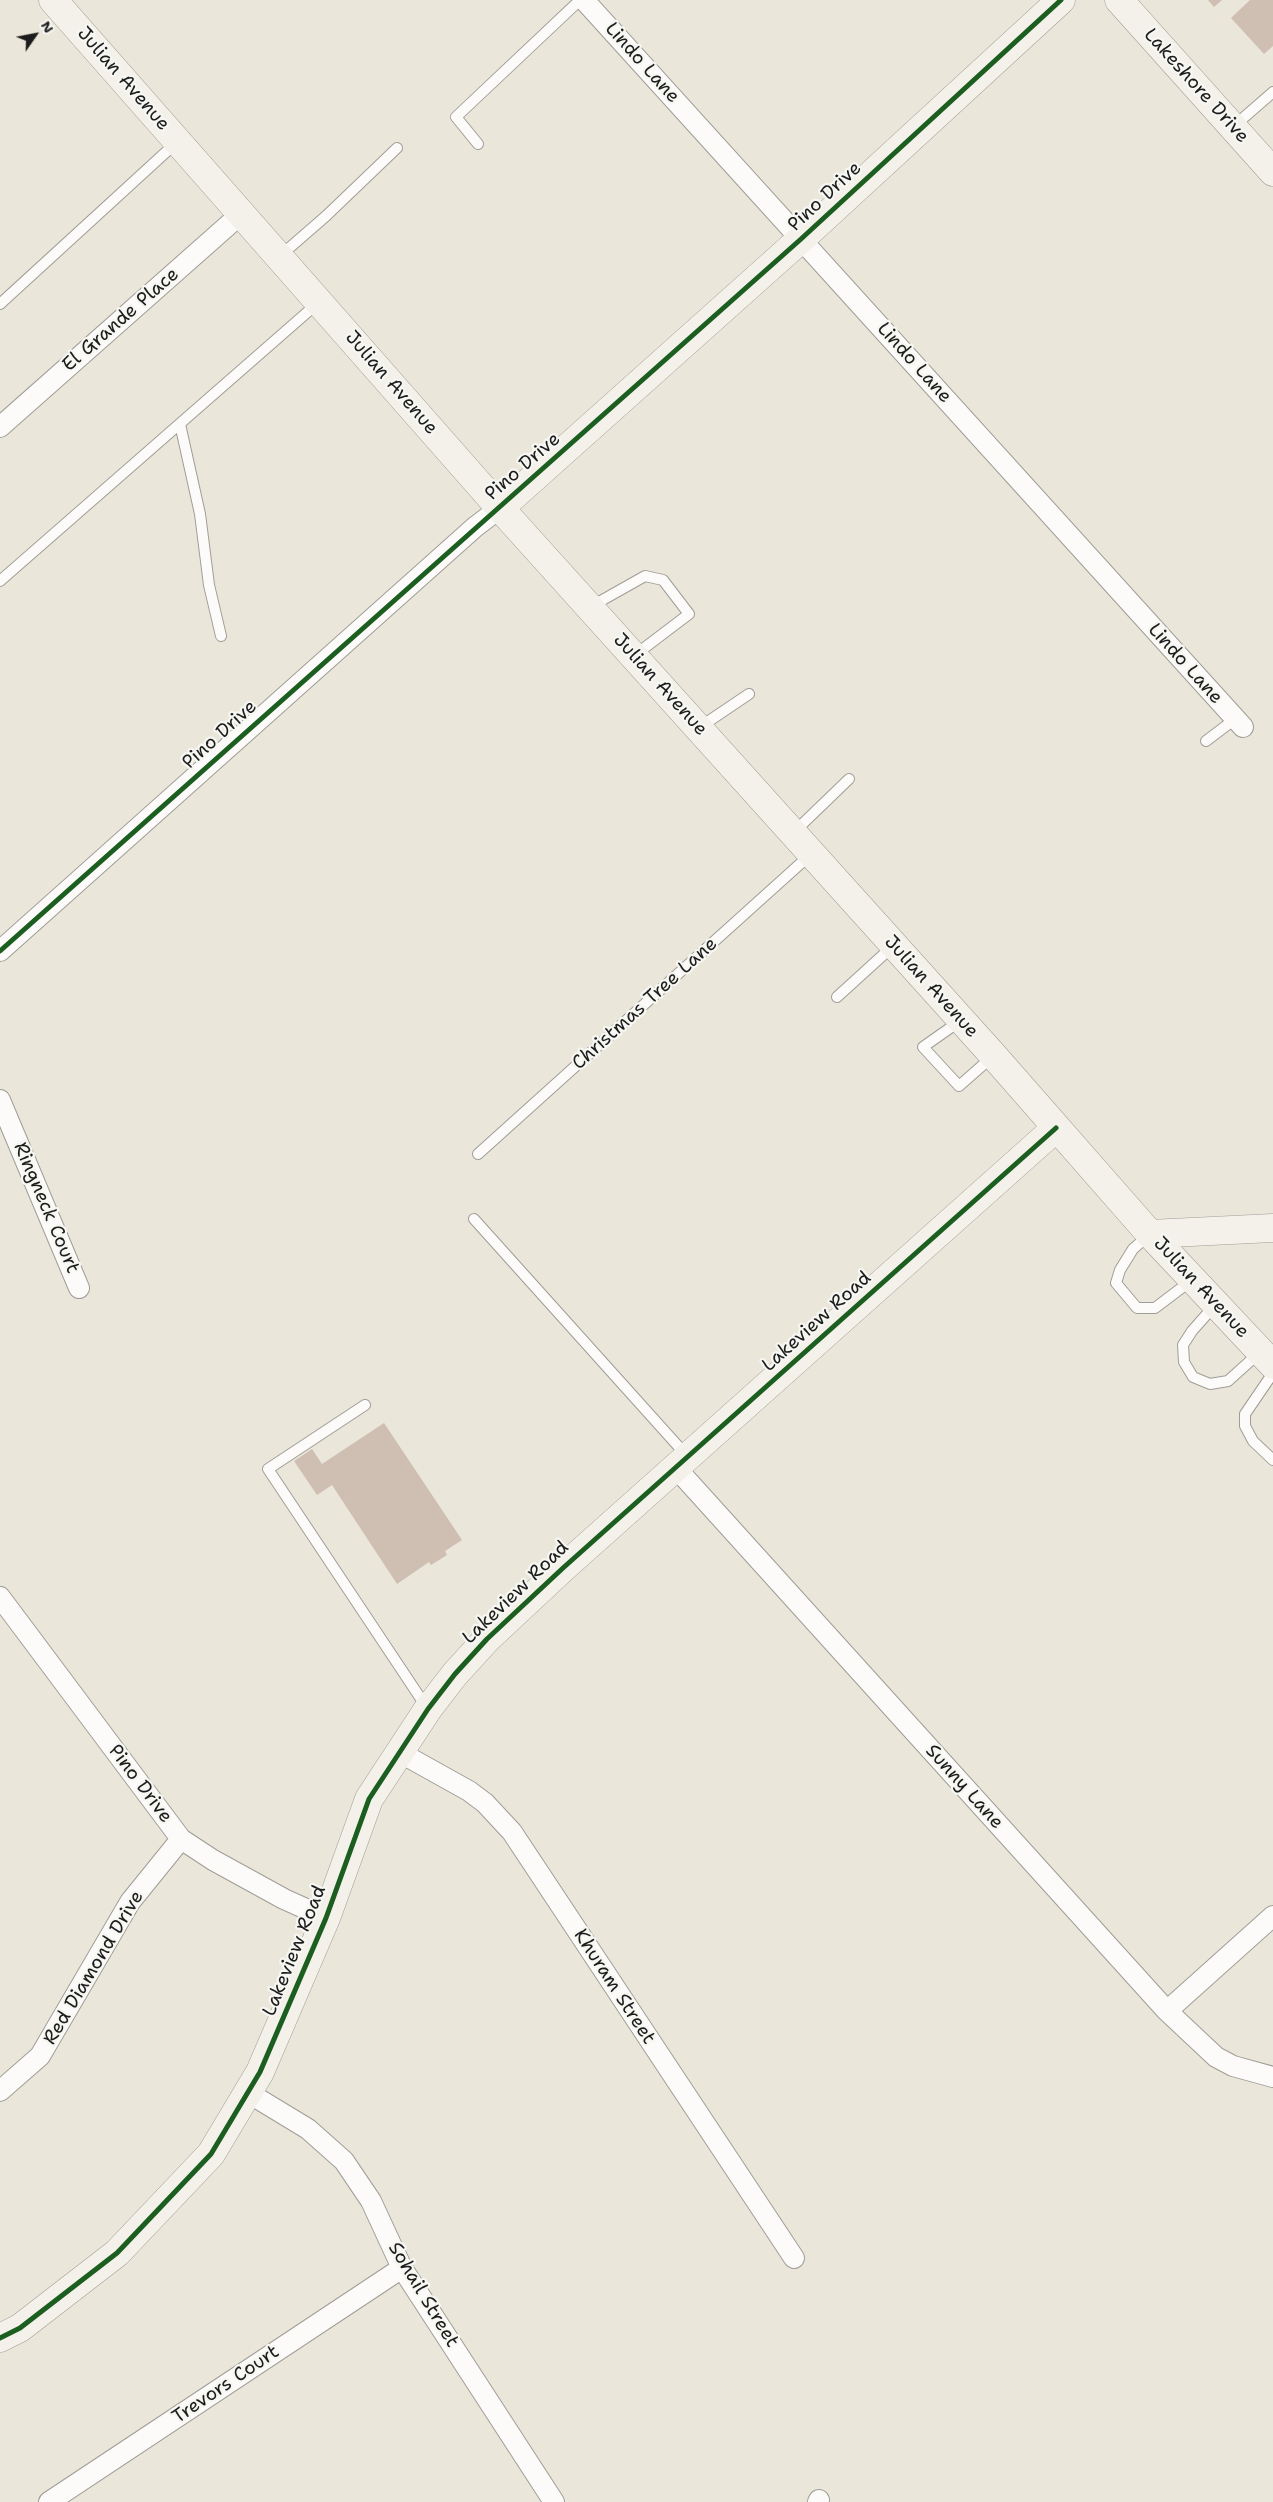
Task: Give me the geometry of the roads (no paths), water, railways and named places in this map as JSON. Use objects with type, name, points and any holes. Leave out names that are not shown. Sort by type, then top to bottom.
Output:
[{"type":"street","name":"Julian Avenue","points":[[53,0],[500,508],[993,1055],[1150,1234],[1269,1363]]},
{"type":"street","name":"Lindo Lane","points":[[584,0],[1239,723]]},
{"type":"street","name":"Pino Drive","points":[[0,951],[801,239],[1061,0]]},
{"type":"street","name":"Lakeshore Drive","points":[[1119,0],[1273,172]]},
{"type":"street","name":"El Grande Place","points":[[0,427],[242,213]]},
{"type":"street","name":"Ringneck Court","points":[[0,1100],[79,1288]]},
{"type":"street","name":"Lakeview Road","points":[[0,2338],[20,2328],[117,2253],[211,2154],[260,2072],[326,1918],[369,1799],[428,1709],[455,1674],[487,1639],[1056,1128]]},
{"type":"street","points":[[1150,1234],[1273,1228]]},
{"type":"street","name":"Sunny Lane","points":[[682,1462],[1168,2010],[1216,2057],[1233,2066],[1273,2077]]},
{"type":"street","name":"Pino Drive","points":[[0,1598],[182,1839],[213,1860],[284,1899],[326,1918]]},
{"type":"street","name":"Khuram Street","points":[[399,1752],[470,1791],[512,1832],[794,2258]]},
{"type":"street","name":"Red Diamond Drive","points":[[0,2091],[40,2056],[130,1902],[182,1839]]},
{"type":"street","points":[[1168,2010],[1273,1916]]},
{"type":"street","name":"Sohail Street","points":[[247,2092],[308,2129],[344,2161],[371,2201],[402,2268],[554,2502]]},
{"type":"street","name":"Trevors Court","points":[[50,2502],[402,2268]]},
{"type":"lane","points":[[478,144],[456,117],[580,0]]},
{"type":"lane","points":[[1232,127],[1273,92]]},
{"type":"lane","points":[[0,304],[178,141]]},
{"type":"lane","points":[[280,256],[326,216],[397,148]]},
{"type":"lane","points":[[0,581],[320,302]]},
{"type":"lane","points":[[180,424],[200,514],[209,585],[222,636]]},
{"type":"lane","points":[[590,607],[645,576],[663,580],[690,614],[634,656]]},
{"type":"lane","points":[[699,728],[749,694]]},
{"type":"lane","points":[[1206,741],[1239,723]]},
{"type":"lane","points":[[793,833],[849,780]]},
{"type":"lane","name":"Christmas Tree Lane","points":[[478,1154],[811,853]]},
{"type":"lane","points":[[837,997],[893,945]]},
{"type":"lane","points":[[961,1020],[923,1047],[959,1086],[993,1055]]},
{"type":"lane","points":[[474,1218],[682,1462]]},
{"type":"lane","points":[[1150,1234],[1133,1249],[1120,1270],[1116,1283],[1137,1308],[1155,1308],[1193,1279]]},
{"type":"lane","points":[[1216,1304],[1192,1331],[1184,1345],[1184,1362],[1193,1377],[1210,1384],[1228,1381],[1269,1363]]},
{"type":"lane","points":[[1269,1363],[1245,1414],[1245,1426],[1253,1441],[1273,1460]]},
{"type":"lane","points":[[365,1405],[268,1469],[428,1709]]}]
